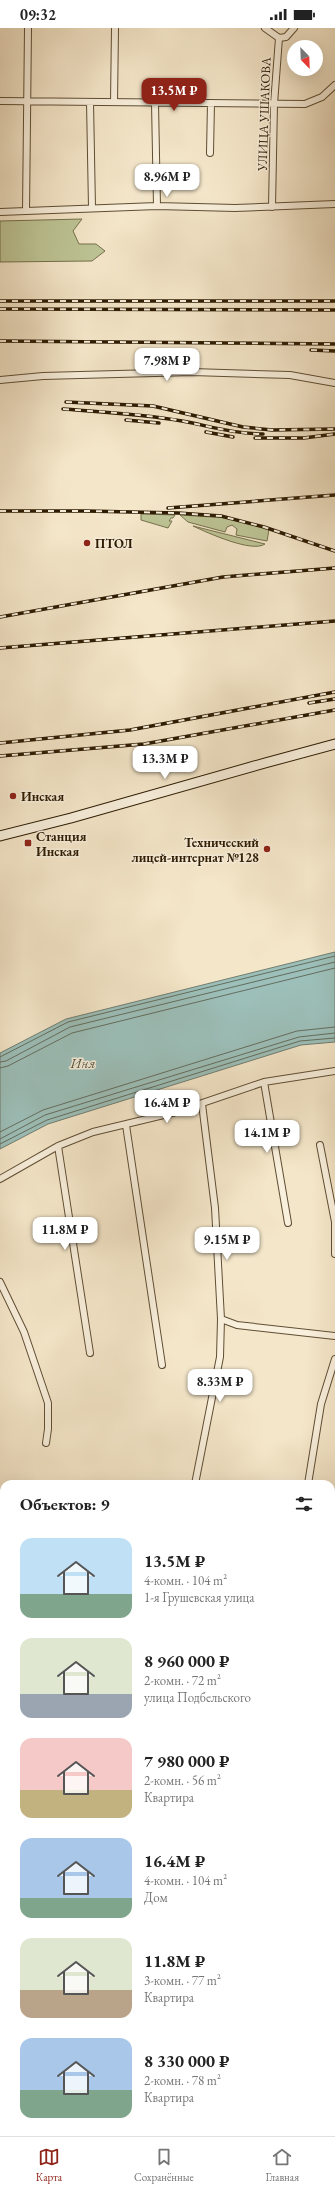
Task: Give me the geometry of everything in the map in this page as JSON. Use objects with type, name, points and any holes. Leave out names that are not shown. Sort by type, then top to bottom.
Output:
[{"type":"main road","points":[[0,836],[71,818],[279,758],[335,744]]},
{"type":"street","points":[[26,211],[28,28]]},
{"type":"street","points":[[114,102],[115,28]]},
{"type":"street","points":[[265,28],[279,38],[286,37],[294,28]]},
{"type":"street","name":"УЛИЦА УШАКОВА","points":[[272,207],[274,104],[279,38]]},
{"type":"street","points":[[0,101],[274,104],[313,102],[335,85]]},
{"type":"street","points":[[90,102],[92,208]]},
{"type":"street","points":[[155,103],[157,206]]},
{"type":"street","points":[[210,153],[211,103]]},
{"type":"street","points":[[0,212],[157,206],[272,207],[335,204]]},
{"type":"street","points":[[0,380],[43,376],[192,372],[290,375],[335,383]]},
{"type":"street","points":[[0,1179],[58,1146],[93,1132],[126,1125],[202,1104],[264,1082],[335,1071]]},
{"type":"street","points":[[264,1082],[288,1223]]},
{"type":"street","points":[[196,1480],[220,1356],[221,1319],[215,1208],[202,1104]]},
{"type":"street","points":[[126,1125],[162,1365]]},
{"type":"street","points":[[320,1144],[335,1222],[335,1254]]},
{"type":"street","points":[[58,1146],[90,1352]]},
{"type":"street","points":[[0,1282],[24,1332],[48,1403],[48,1429],[46,1443]]},
{"type":"street","points":[[221,1319],[238,1325],[335,1336]]},
{"type":"street","points":[[309,1480],[321,1404],[335,1359]]},
{"type":"green space","points":[[82,219],[73,231],[79,244],[96,244],[105,251],[92,261],[0,262],[0,221]]},
{"type":"green space","points":[[141,514],[175,515],[169,521],[172,521],[168,528],[141,520]]},
{"type":"green space","points":[[180,515],[230,518],[265,527],[269,529],[267,541],[236,535],[237,529],[232,525],[227,527],[225,532],[188,522]]},
{"type":"green space","points":[[193,526],[265,544],[250,546],[240,544]]},
{"type":"water","name":"Иня","points":[[335,952],[335,1042],[301,1045],[48,1124],[0,1149],[0,1053],[66,1019]]},
{"type":"railway","points":[[0,301],[335,301]]},
{"type":"railway","points":[[0,309],[335,310]]},
{"type":"railway","points":[[0,341],[335,344]]},
{"type":"railway","points":[[311,350],[335,351]]},
{"type":"railway","points":[[66,402],[153,406],[243,427],[272,430],[335,429]]},
{"type":"railway","points":[[63,409],[153,417],[232,431],[263,434]]},
{"type":"railway","points":[[126,420],[159,423]]},
{"type":"railway","points":[[206,432],[233,437]]},
{"type":"railway","points":[[255,438],[304,438],[335,434]]},
{"type":"railway","points":[[168,508],[335,495]]},
{"type":"railway","points":[[0,511],[178,513],[221,516],[264,527],[335,551]]},
{"type":"railway","points":[[0,617],[223,577],[335,568]]},
{"type":"railway","points":[[0,648],[335,621]]},
{"type":"railway","points":[[0,743],[130,730],[335,692]]},
{"type":"railway","points":[[309,703],[335,699]]},
{"type":"railway","points":[[0,756],[144,744],[335,710]]},
{"type":"place","name":"ПТОЛ","points":[[87,543]]},
{"type":"place","name":"Инская","points":[[13,796]]},
{"type":"place","name":"Станция Инская","points":[[28,843]]},
{"type":"place","name":"Технический лицей-интернат №128","points":[[267,849]]}]
